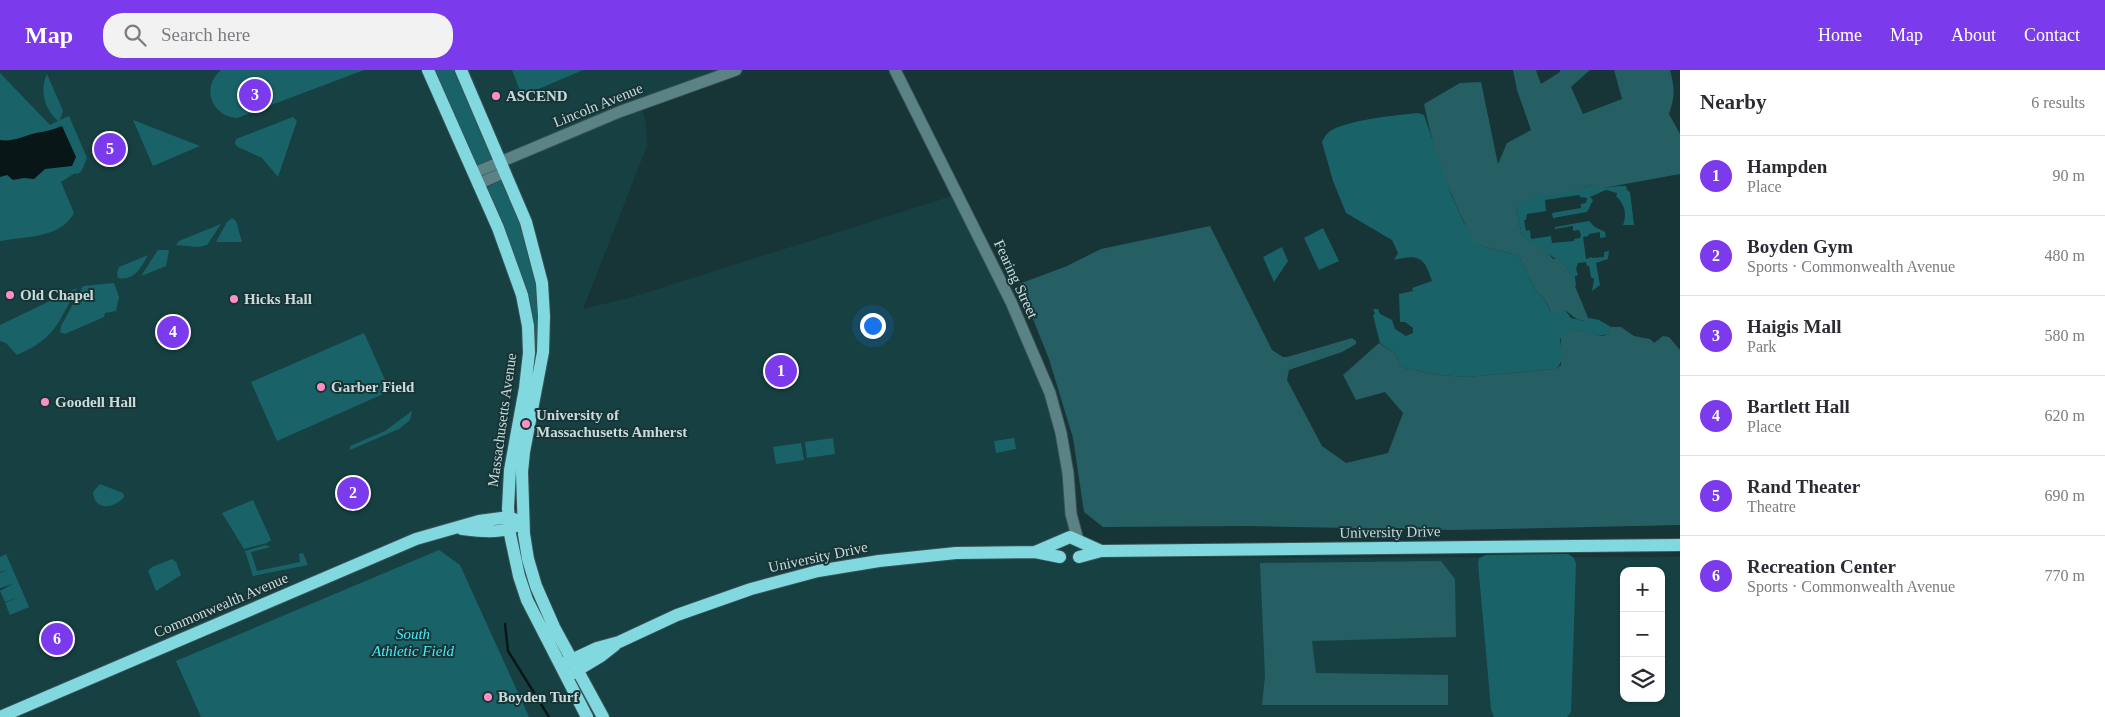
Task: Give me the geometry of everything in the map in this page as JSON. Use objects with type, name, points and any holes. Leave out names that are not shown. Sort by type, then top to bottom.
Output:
[{"type":"main road","name":"Massachusetts Avenue","points":[[428,70],[515,271],[528,326],[527,377],[510,470],[509,523],[519,576],[526,600],[603,717]]},
{"type":"main road","name":"Massachusetts Avenue","points":[[461,70],[532,240],[544,299],[543,352],[522,461],[523,522],[526,549],[533,578],[588,717]]},
{"type":"main road","name":"Commonwealth Avenue","points":[[0,717],[416,539],[457,528],[480,531],[509,523],[523,522]]},
{"type":"main road","name":"University Drive","points":[[1035,552],[1070,536],[1101,551]]},
{"type":"main road","points":[[1060,540],[1057,550],[1060,558]]},
{"type":"main road","points":[[1078,541],[1081,551],[1079,557]]},
{"type":"main road","name":"University Drive","points":[[569,668],[597,648],[619,642],[675,616],[741,592],[818,572],[900,558],[956,553],[1035,552],[1070,562],[1079,557],[1101,551],[1680,546]]},
{"type":"street","name":"Lincoln Avenue","points":[[476,179],[613,114],[736,70]]},
{"type":"street","name":"Fearing Street","points":[[895,70],[1011,302],[1046,384],[1061,433],[1068,474],[1071,514],[1078,541]]},
{"type":"street","name":"Fearing Street","points":[[1060,540],[1071,514]]},
{"type":"shaded area","name":"University of Massachusetts Amherst","points":[[0,70],[722,70],[639,99],[646,123],[647,146],[583,309],[629,298],[952,196],[1016,326],[1044,393],[1060,456],[1071,524],[1095,551],[1121,558],[1680,557],[1680,717],[0,717]]},
{"type":"shaded area","points":[[1513,70],[1536,70],[1541,84],[1560,72],[1560,70],[1590,70],[1571,87],[1583,114],[1622,99],[1614,70],[1670,70],[1674,92],[1669,114],[1680,134],[1680,174],[1598,189],[1589,185],[1582,190],[1545,196],[1539,192],[1538,197],[1534,200],[1527,200],[1516,209],[1522,235],[1547,252],[1553,259],[1558,259],[1567,267],[1589,320],[1578,319],[1565,310],[1552,314],[1544,298],[1536,291],[1519,256],[1478,245],[1473,240],[1457,208],[1438,157],[1424,104],[1460,83],[1481,82],[1498,164],[1507,143],[1531,130],[1517,90]]},
{"type":"shaded area","points":[[62,126],[76,157],[72,166],[45,169],[34,179],[13,180],[7,175],[0,177],[0,140],[14,139]]},
{"type":"shaded area","points":[[1210,226],[1272,350],[1283,357],[1287,357],[1352,338],[1356,341],[1356,344],[1342,352],[1289,370],[1287,380],[1322,446],[1346,463],[1388,453],[1403,413],[1385,392],[1356,400],[1343,375],[1379,343],[1395,353],[1400,366],[1405,368],[1439,375],[1466,377],[1556,369],[1561,365],[1561,336],[1573,329],[1603,336],[1608,334],[1611,327],[1621,327],[1634,336],[1650,339],[1654,343],[1663,336],[1669,337],[1680,350],[1680,525],[1453,530],[1248,526],[1103,527],[1084,512],[1073,438],[1049,359],[1019,284],[1067,266],[1101,249]]},
{"type":"shaded area","points":[[1441,561],[1455,579],[1456,637],[1312,641],[1316,673],[1448,675],[1448,705],[1262,705],[1265,676],[1260,563]]},
{"type":"green space","points":[[221,70],[364,70],[237,118],[221,112],[212,100],[211,84]]},
{"type":"green space","points":[[433,70],[456,70],[492,160],[478,166],[476,165]]},
{"type":"green space","points":[[512,70],[583,70],[522,96]]},
{"type":"green space","points":[[0,73],[50,125],[58,121],[53,117],[45,100],[44,87],[47,74],[63,111],[60,120],[69,116],[87,158],[81,172],[75,173],[61,182],[74,213],[68,221],[60,228],[41,235],[0,241]]},
{"type":"green space","points":[[1418,113],[1424,115],[1451,194],[1464,223],[1478,245],[1519,256],[1536,291],[1544,298],[1550,311],[1565,310],[1571,318],[1584,321],[1589,318],[1599,320],[1611,327],[1608,334],[1595,335],[1573,329],[1560,339],[1561,362],[1556,369],[1466,377],[1439,375],[1405,368],[1400,366],[1395,353],[1380,343],[1373,309],[1378,309],[1380,314],[1392,320],[1395,329],[1406,336],[1413,333],[1413,328],[1405,322],[1400,322],[1399,294],[1413,291],[1412,288],[1432,281],[1423,262],[1409,257],[1394,260],[1398,253],[1392,240],[1346,213],[1333,181],[1322,142],[1329,132],[1347,124]]},
{"type":"green space","points":[[293,117],[297,121],[278,177],[262,158],[235,144],[236,139]]},
{"type":"green space","points":[[133,120],[200,146],[153,166]]},
{"type":"green space","points":[[500,180],[503,182],[523,226],[537,288],[539,334],[533,370],[526,289],[487,188]]},
{"type":"green space","points":[[1589,185],[1602,188],[1626,186],[1630,192],[1634,225],[1623,225],[1624,209],[1616,196],[1617,193],[1606,190],[1590,197],[1593,200],[1587,212],[1553,218],[1552,213],[1581,208],[1581,204],[1586,203],[1587,198],[1580,197],[1579,195],[1545,200],[1546,211],[1527,214],[1526,220],[1524,220],[1526,231],[1530,230],[1531,239],[1551,236],[1552,243],[1574,241],[1574,239],[1580,238],[1581,235],[1579,230],[1573,231],[1573,226],[1555,229],[1555,227],[1589,221],[1595,227],[1605,232],[1606,237],[1600,238],[1600,232],[1583,237],[1586,259],[1604,257],[1604,252],[1609,251],[1608,259],[1596,263],[1600,285],[1592,291],[1594,279],[1591,277],[1589,266],[1587,266],[1586,262],[1578,263],[1576,269],[1578,275],[1575,276],[1576,286],[1574,286],[1567,267],[1522,235],[1516,209],[1527,199],[1534,200],[1539,191],[1585,188]]},
{"type":"green space","points":[[232,218],[236,221],[242,242],[216,242],[227,222]]},
{"type":"green space","points":[[221,224],[207,245],[198,247],[176,245],[179,241]]},
{"type":"green space","points":[[1323,228],[1339,261],[1319,270],[1304,238]]},
{"type":"green space","points":[[1282,247],[1288,261],[1274,282],[1263,257]]},
{"type":"green space","points":[[158,250],[169,250],[166,266],[141,276]]},
{"type":"green space","points":[[148,255],[136,273],[128,278],[118,278],[119,267]]},
{"type":"green space","points":[[114,283],[119,297],[116,311],[105,313],[104,317],[65,334],[60,332],[61,326],[83,286]]},
{"type":"green space","points":[[77,288],[60,320],[48,336],[30,349],[17,355],[6,343],[0,341],[0,325]]},
{"type":"green space","name":"Garber Field","points":[[364,333],[390,391],[277,441],[251,382]]},
{"type":"green space","points":[[412,411],[410,420],[399,429],[350,450],[350,446],[385,431]]},
{"type":"green space","points":[[833,438],[835,454],[807,458],[805,442]]},
{"type":"green space","points":[[1014,438],[1016,449],[996,453],[994,441]]},
{"type":"green space","points":[[801,443],[804,460],[776,464],[773,447]]},
{"type":"green space","points":[[100,484],[123,493],[124,497],[110,506],[97,503],[93,492]]},
{"type":"green space","points":[[253,500],[271,540],[267,543],[244,549],[222,513]]},
{"type":"green space","points":[[266,545],[270,547],[251,552],[257,571],[300,562],[299,554],[303,553],[308,565],[253,576],[245,551]]},
{"type":"green space","name":"South Athletic Field","points":[[439,550],[460,565],[529,717],[201,717],[176,661]]},
{"type":"green space","points":[[6,554],[29,607],[10,615],[5,603],[19,597],[5,602],[0,591],[13,584],[0,588],[0,573],[7,570],[0,572],[0,557]]},
{"type":"green space","points":[[1568,554],[1574,558],[1576,564],[1571,712],[1567,717],[1494,717],[1491,709],[1479,558],[1486,555]]},
{"type":"green space","points":[[172,559],[176,562],[181,575],[156,591],[148,571],[152,567]]},
{"type":"waterway","points":[[505,624],[508,651],[549,717]]},
{"type":"place","name":"Haigis Mall","points":[[255,95]]},
{"type":"place","name":"ASCEND","points":[[496,96]]},
{"type":"place","name":"Rand Theater","points":[[110,149]]},
{"type":"place","name":"Old Chapel","points":[[10,295]]},
{"type":"place","name":"Hicks Hall","points":[[234,299]]},
{"type":"place","name":"Bartlett Hall","points":[[173,332]]},
{"type":"place","name":"Hampden","points":[[781,371]]},
{"type":"place","name":"Garber Field","points":[[321,387]]},
{"type":"place","name":"Goodell Hall","points":[[45,402]]},
{"type":"place","name":"University of Massachusetts Amherst","points":[[526,424]]},
{"type":"place","name":"Boyden Gym","points":[[353,493]]},
{"type":"place","name":"Recreation Center","points":[[57,639]]},
{"type":"place","name":"Boyden Turf","points":[[488,697]]}]
